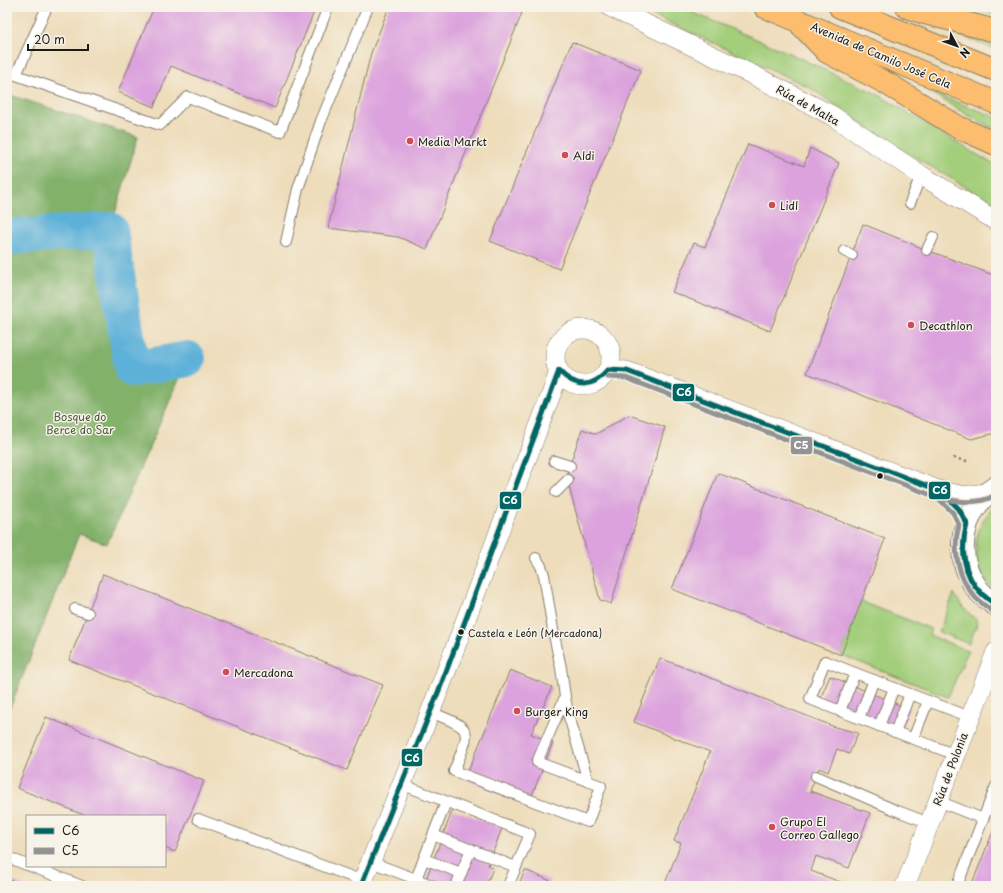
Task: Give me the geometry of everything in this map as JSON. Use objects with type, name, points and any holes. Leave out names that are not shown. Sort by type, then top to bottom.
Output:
[{"type":"highway","name":"Avenida de Camilo José Cela","points":[[766,7],[996,103]]},
{"type":"highway","points":[[840,7],[996,70]]},
{"type":"highway","points":[[907,7],[996,31]]},
{"type":"highway","points":[[796,20],[827,52],[958,126],[996,144]]},
{"type":"street","name":"Rúa de Malta","points":[[610,7],[751,74],[831,116],[921,175],[996,221]]},
{"type":"street","points":[[584,328],[593,330],[601,335],[608,342],[611,351],[611,361],[608,370],[597,382],[581,385],[572,383],[559,371],[556,364],[556,348],[560,340],[575,330],[584,328]]},
{"type":"street","points":[[608,370],[627,371],[941,491],[965,496],[991,490]]},
{"type":"street","points":[[362,883],[430,712],[559,371]]},
{"type":"street","points":[[991,490],[972,510],[964,530],[962,552],[968,573],[980,592],[996,605]]},
{"type":"street","points":[[941,491],[959,509],[967,524]]},
{"type":"street","name":"Rúa de Polonia","points":[[905,886],[996,652]]},
{"type":"lane","points":[[47,7],[16,74],[160,125],[188,97],[280,132],[328,7]]},
{"type":"lane","points":[[286,242],[298,188],[321,121],[368,7]]},
{"type":"lane","points":[[910,203],[921,175]]},
{"type":"lane","points":[[927,250],[933,238]]},
{"type":"lane","points":[[554,461],[570,466]]},
{"type":"lane","points":[[556,492],[568,480]]},
{"type":"lane","points":[[536,558],[544,575],[568,713],[588,781]]},
{"type":"lane","points":[[75,610],[88,613]]},
{"type":"lane","points":[[956,756],[810,699],[824,661],[970,717]]},
{"type":"lane","points":[[840,711],[855,673]]},
{"type":"lane","points":[[859,718],[874,680]]},
{"type":"lane","points":[[879,726],[894,688]]},
{"type":"lane","points":[[895,732],[910,694]]},
{"type":"lane","points":[[430,712],[458,724],[467,734],[454,771],[588,822],[601,786],[538,762],[565,697]]},
{"type":"lane","points":[[913,739],[928,701]]},
{"type":"lane","points":[[816,776],[929,823]]},
{"type":"lane","points":[[401,784],[530,834],[508,886]]},
{"type":"lane","points":[[957,886],[996,786]]},
{"type":"lane","points":[[938,801],[983,820]]},
{"type":"lane","points":[[416,879],[446,802]]},
{"type":"lane","points":[[198,819],[362,883]]},
{"type":"lane","points":[[433,835],[516,867]]},
{"type":"lane","points":[[456,886],[471,849]]},
{"type":"lane","points":[[7,857],[26,865]]},
{"type":"lane","points":[[424,859],[461,873]]},
{"type":"lane","points":[[371,862],[434,886]]},
{"type":"lane","points":[[33,867],[82,886]]},
{"type":"path","points":[[953,458],[967,460]]},
{"type":"green space","points":[[635,7],[679,7],[780,49],[877,94],[996,166],[996,202],[981,196],[887,141],[809,87]]},
{"type":"green space","points":[[961,7],[996,7],[996,15]]},
{"type":"green space","points":[[953,32],[996,44],[996,50]]},
{"type":"green space","points":[[928,91],[996,117],[996,129],[974,119]]},
{"type":"green space","name":"Bosque do Berce do Sar","points":[[7,94],[138,137],[110,230],[132,369],[188,359],[107,544],[79,534],[7,716]]},
{"type":"green space","points":[[996,505],[996,592],[987,583],[981,572],[977,561],[976,549],[977,537],[981,525]]},
{"type":"green space","points":[[954,593],[970,615],[978,621],[969,644],[939,632]]},
{"type":"green space","points":[[860,601],[931,629],[929,635],[968,651],[948,697],[841,655]]},
{"type":"building","points":[[154,7],[316,7],[275,108],[171,66],[154,107],[118,92]]},
{"type":"building","name":"Media Markt","points":[[389,7],[506,7],[522,13],[427,249],[398,237],[328,228],[371,53]]},
{"type":"building","name":"Aldi","points":[[572,42],[641,70],[559,269],[490,241]]},
{"type":"building","name":"Lidl","points":[[748,144],[804,166],[810,148],[839,163],[770,331],[672,292],[694,243],[705,247]]},
{"type":"building","name":"Decathlon","points":[[863,224],[996,276],[996,433],[971,439],[807,373]]},
{"type":"building","points":[[629,415],[665,427],[611,604],[600,600],[566,476],[582,429],[596,434]]},
{"type":"building","points":[[718,473],[885,539],[841,655],[672,589]]},
{"type":"building","name":"Mercadona","points":[[103,574],[383,685],[347,770],[69,660]]},
{"type":"building","points":[[660,658],[835,727],[858,733],[849,754],[837,749],[828,772],[819,768],[810,791],[870,813],[849,868],[816,856],[811,871],[843,883],[842,886],[664,886],[681,843],[674,841],[710,752],[634,722]]},
{"type":"building","name":"Burger King","points":[[510,670],[552,687],[531,734],[553,743],[528,805],[465,779]]},
{"type":"building","points":[[830,676],[909,709],[898,736],[818,704]]},
{"type":"building","points":[[46,717],[204,781],[175,852],[166,848],[166,815],[84,815],[17,788]]},
{"type":"building","points":[[453,809],[502,828],[488,865],[493,868],[486,886],[444,886],[426,879]]},
{"type":"building","points":[[996,824],[996,886],[971,886]]},
{"type":"building","points":[[525,870],[551,881],[549,886],[518,886]]},
{"type":"building","points":[[7,879],[25,886],[7,886]]},
{"type":"waterway","points":[[7,237],[110,230],[132,369],[188,359]]},
{"type":"transit line","name":"C6","points":[[559,371],[572,381],[584,384],[596,381],[608,370],[627,371],[941,491],[959,509],[967,524],[964,552],[970,578],[981,593],[996,605]]},
{"type":"transit line","name":"C6","points":[[361,886],[441,685],[559,371]]},
{"type":"transit line","name":"C5","points":[[608,377],[626,378],[939,498],[968,502],[982,500],[996,495]]},
{"type":"transit line","name":"C5","points":[[936,496],[953,513],[959,525],[956,553],[960,572],[968,588],[976,598],[992,611]]},
{"type":"place","name":"Media Markt","points":[[410,141]]},
{"type":"place","name":"Aldi","points":[[565,155]]},
{"type":"place","name":"Lidl","points":[[772,205]]},
{"type":"place","name":"Decathlon","points":[[911,325]]},
{"type":"place","name":"Castela e León (Mercadona)","points":[[461,632]]},
{"type":"place","name":"Mercadona","points":[[226,672]]},
{"type":"place","name":"Burger King","points":[[517,711]]},
{"type":"place","name":"Grupo El Correo Gallego","points":[[772,827]]}]
